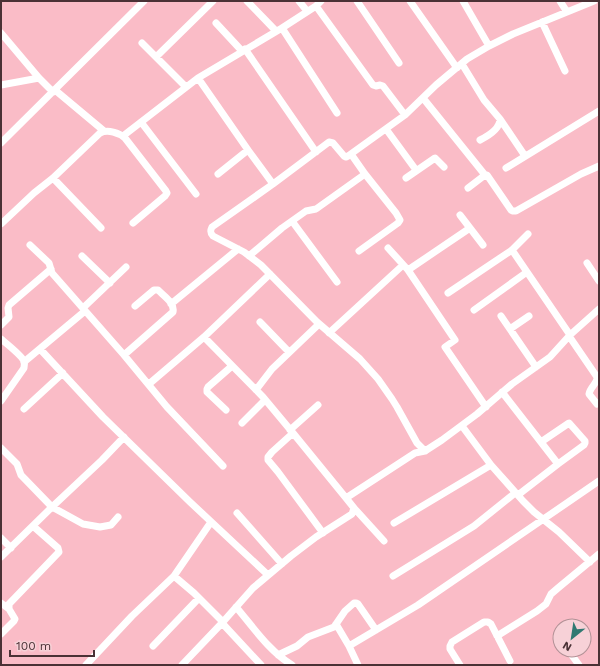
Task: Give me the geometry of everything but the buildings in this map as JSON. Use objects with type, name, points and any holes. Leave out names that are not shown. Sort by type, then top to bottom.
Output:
[{"type":"street","points":[[1,143],[144,1]]},
{"type":"street","points":[[156,57],[213,1]]},
{"type":"street","points":[[247,1],[279,29],[337,113]]},
{"type":"street","points":[[299,1],[307,11]]},
{"type":"street","points":[[357,1],[399,63]]},
{"type":"street","points":[[410,1],[500,119],[524,156]]},
{"type":"street","points":[[464,1],[489,46]]},
{"type":"street","points":[[560,1],[567,12]]},
{"type":"street","points":[[425,451],[417,443],[397,407],[378,379],[360,359],[319,324],[261,265],[238,249],[213,236],[211,234],[211,229],[328,142],[333,143],[344,156],[346,157],[351,154],[405,115],[436,85],[459,66],[489,46],[513,34],[594,1]]},
{"type":"street","points":[[123,136],[198,78],[279,29],[318,3],[373,85],[383,86],[405,115]]},
{"type":"street","points":[[542,22],[565,71]]},
{"type":"street","points":[[216,23],[244,50],[316,152]]},
{"type":"street","points":[[1,33],[39,78],[54,91],[104,131],[123,136],[166,191],[167,193],[165,196],[133,222]]},
{"type":"street","points":[[142,43],[186,87]]},
{"type":"street","points":[[1,84],[39,78]]},
{"type":"street","points":[[198,78],[273,184]]},
{"type":"street","points":[[423,98],[485,175],[489,177],[513,211],[516,211],[581,174],[599,166]]},
{"type":"street","points":[[506,168],[599,111]]},
{"type":"street","points":[[480,140],[496,129],[500,123],[500,119]]},
{"type":"street","points":[[141,122],[196,194]]},
{"type":"street","points":[[386,129],[416,170]]},
{"type":"street","points":[[1,224],[104,131]]},
{"type":"street","points":[[218,174],[248,150]]},
{"type":"street","points":[[351,154],[364,174],[400,220],[360,251]]},
{"type":"street","points":[[406,178],[435,158],[444,167]]},
{"type":"street","points":[[249,256],[282,228],[306,211],[316,209],[364,174]]},
{"type":"street","points":[[468,188],[485,175]]},
{"type":"street","points":[[53,178],[101,228]]},
{"type":"street","points":[[460,214],[482,245]]},
{"type":"street","points":[[292,221],[336,282]]},
{"type":"street","points":[[330,333],[405,267],[470,228]]},
{"type":"street","points":[[448,293],[512,250],[528,234]]},
{"type":"street","points":[[30,246],[50,264],[52,273],[168,407],[223,466]]},
{"type":"street","points":[[388,248],[405,267],[456,340],[445,347],[486,406]]},
{"type":"street","points":[[171,304],[238,249]]},
{"type":"street","points":[[512,250],[597,377],[597,380],[589,392],[597,404]]},
{"type":"street","points":[[82,256],[110,283]]},
{"type":"street","points":[[587,263],[599,281]]},
{"type":"street","points":[[24,362],[84,309],[126,267]]},
{"type":"street","points":[[1,325],[9,317],[9,305],[51,269]]},
{"type":"street","points":[[474,310],[527,272]]},
{"type":"street","points":[[149,384],[204,337],[270,274]]},
{"type":"street","points":[[124,355],[173,312],[174,308],[158,290],[154,290],[135,306]]},
{"type":"street","points":[[346,498],[415,453],[425,451],[462,426],[512,384],[550,357],[599,309]]},
{"type":"street","points":[[501,316],[536,367]]},
{"type":"street","points":[[510,329],[529,316]]},
{"type":"street","points":[[260,322],[289,352]]},
{"type":"street","points":[[256,390],[272,369],[319,324]]},
{"type":"street","points":[[204,337],[265,400],[354,508],[384,541]]},
{"type":"street","points":[[1,339],[24,362],[24,368],[1,401]]},
{"type":"street","points":[[40,349],[103,417],[268,575]]},
{"type":"street","points":[[226,410],[207,392],[207,389],[232,366]]},
{"type":"street","points":[[24,409],[63,373]]},
{"type":"street","points":[[502,392],[558,464]]},
{"type":"street","points":[[242,424],[265,400]]},
{"type":"street","points":[[318,405],[272,452],[268,457],[268,460],[323,532]]},
{"type":"street","points":[[392,576],[474,526],[584,445],[585,441],[569,423],[541,442]]},
{"type":"street","points":[[462,426],[491,465],[528,507],[559,532],[590,562]]},
{"type":"street","points":[[1,557],[124,437]]},
{"type":"street","points":[[1,448],[17,464],[21,475],[52,507],[83,524],[100,527],[111,525],[118,517]]},
{"type":"street","points":[[394,523],[491,465]]},
{"type":"street","points":[[349,646],[418,604],[599,482]]},
{"type":"street","points":[[182,665],[253,588],[323,532],[352,514],[354,508]]},
{"type":"street","points":[[237,513],[282,564]]},
{"type":"street","points":[[86,665],[132,616],[174,576],[211,522]]},
{"type":"street","points":[[9,609],[9,604],[59,552],[58,548],[33,526]]},
{"type":"street","points":[[1,538],[10,548]]},
{"type":"street","points":[[498,636],[546,604],[551,594],[599,554]]},
{"type":"street","points":[[174,576],[223,622],[261,665]]},
{"type":"street","points":[[153,646],[199,598]]},
{"type":"street","points":[[1,603],[9,609],[15,619],[1,634]]},
{"type":"street","points":[[278,655],[295,647],[308,637],[331,628],[336,624],[345,611],[354,603],[358,604],[376,630]]},
{"type":"street","points":[[236,607],[270,648],[292,665]]},
{"type":"street","points":[[460,665],[450,649],[452,642],[484,622],[491,624],[510,661]]},
{"type":"street","points":[[336,624],[358,665]]}]
